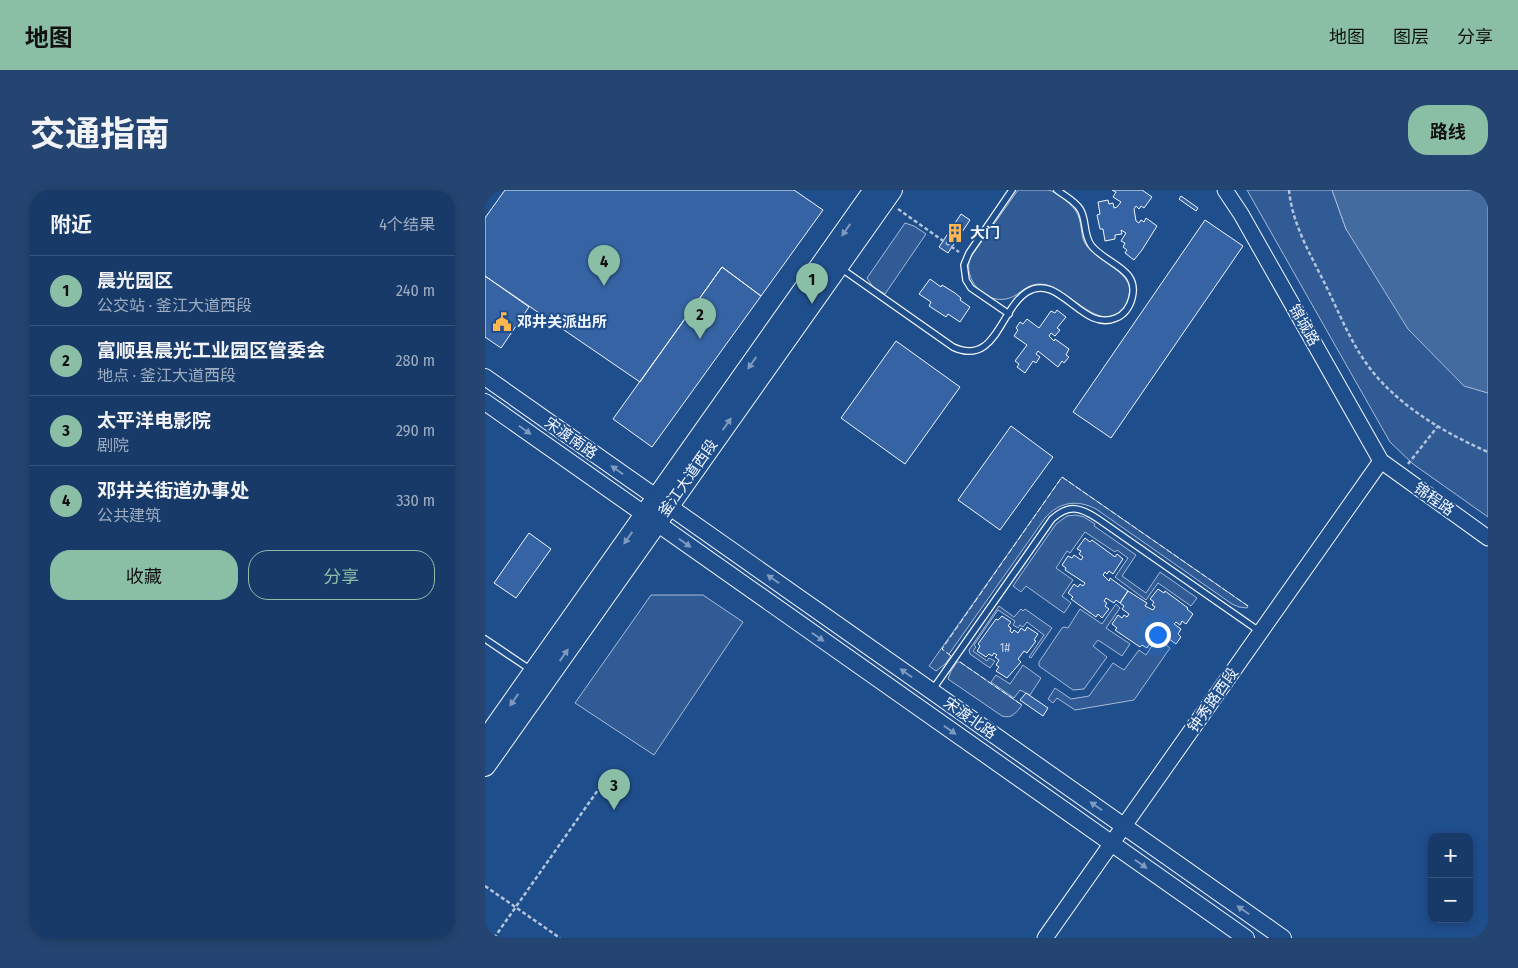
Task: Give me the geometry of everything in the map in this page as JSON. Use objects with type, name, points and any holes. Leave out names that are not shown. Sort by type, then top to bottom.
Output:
[{"type":"highway","name":"釜江大道西段","points":[[663,502],[838,266],[884,193]]},
{"type":"highway","name":"釜江大道西段","points":[[485,766],[651,519],[884,193]]},
{"type":"highway","name":"釜江大道西段","points":[[485,741],[533,672],[651,519]]},
{"type":"main road","name":"宋渡南路","points":[[485,377],[663,502]]},
{"type":"main road","name":"宋渡南路","points":[[485,402],[651,519]]},
{"type":"main road","name":"宋渡北路","points":[[663,502],[1283,938]]},
{"type":"main road","name":"宋渡北路","points":[[651,519],[1245,938]]},
{"type":"street","name":"锦城路","points":[[1225,190],[1241,214],[1381,461]]},
{"type":"street","name":"锦程路","points":[[1381,461],[1488,538]]},
{"type":"street","name":"钟秀路西段","points":[[1045,938],[1381,461]]},
{"type":"lane","points":[[1009,314],[974,291],[968,284],[964,270],[966,257],[1012,190]]},
{"type":"lane","points":[[838,266],[960,351],[973,352],[984,347],[1022,296],[1031,290],[1041,288],[1054,292],[1093,318],[1103,321],[1119,316],[1131,302],[1133,291],[1130,277],[1091,246],[1080,209],[1075,202],[1057,190]]},
{"type":"lane","points":[[931,691],[1052,520],[1063,511],[1069,509],[1082,509],[1089,512],[1261,632]]},
{"type":"lane","points":[[485,639],[533,672]]},
{"type":"path","points":[[1289,190],[1291,208],[1300,233],[1364,360],[1382,382],[1418,413],[1459,439],[1488,452]]},
{"type":"path","points":[[884,193],[966,257]]},
{"type":"path","points":[[1399,475],[1438,426]]},
{"type":"path","points":[[494,938],[605,780]]},
{"type":"path","points":[[485,886],[560,938]]},
{"type":"shaded area","points":[[1018,190],[1051,191],[1064,199],[1075,210],[1083,239],[1088,247],[1122,274],[1128,282],[1130,291],[1127,302],[1119,313],[1109,317],[1099,316],[1047,285],[1029,286],[1006,299],[990,297],[977,288],[970,274],[970,258]]},
{"type":"shaded area","points":[[1247,190],[1332,190],[1346,229],[1464,385],[1488,393],[1488,517],[1413,464],[1390,442]]},
{"type":"shaded area","points":[[1332,190],[1488,190],[1488,393],[1464,386],[1408,329],[1346,229]]},
{"type":"shaded area","points":[[905,223],[914,226],[926,234],[885,294],[873,287],[867,278]]},
{"type":"shaded area","points":[[1062,477],[1248,606],[1247,608],[1232,604],[1096,509],[1075,503],[1062,505],[1045,518],[949,654],[951,656],[936,671],[929,666]]},
{"type":"shaded area","points":[[1076,515],[1084,517],[1095,524],[1094,526],[1136,555],[1122,576],[1146,593],[1160,572],[1197,598],[1191,606],[1158,583],[1146,600],[1115,577],[1128,558],[1117,550],[1115,552],[1085,532],[1070,553],[1067,551],[1056,568],[1073,580],[1062,596],[1071,603],[1064,613],[1026,586],[1021,592],[1013,586],[1056,524],[1067,516]]},
{"type":"shaded area","points":[[651,595],[703,595],[743,622],[654,755],[575,703]]},
{"type":"shaded area","points":[[1116,604],[1120,608],[1106,628],[1130,644],[1122,656],[1098,640],[1093,646],[1107,657],[1084,689],[1073,690],[1039,666],[1039,662],[1062,628],[1068,628],[1080,609],[1102,624]]},
{"type":"shaded area","points":[[999,606],[1014,617],[1021,609],[1023,611],[1025,609],[1052,628],[1031,658],[1029,657],[1044,635],[1027,622],[1023,627],[1020,625],[1018,628],[1013,625],[1015,621],[998,610],[974,645],[976,647],[973,651],[987,661],[989,658],[995,661],[990,668],[970,654],[969,650]]},
{"type":"shaded area","points":[[1157,638],[1170,648],[1134,700],[1075,710],[1057,698],[1053,703],[1048,699],[1055,688],[1071,699],[1089,696],[1113,663],[1124,670],[1139,650],[1146,655]]},
{"type":"shaded area","points":[[957,662],[960,662],[1022,705],[1016,713],[1011,716],[1002,716],[948,679]]},
{"type":"shaded area","points":[[1023,665],[1041,678],[1030,695],[1020,690],[1014,698],[991,682],[996,675],[1010,684]]},
{"type":"building","points":[[505,190],[794,190],[823,210],[761,296],[722,267],[640,382],[485,276],[485,218]]},
{"type":"building","points":[[1112,190],[1142,190],[1152,197],[1144,208],[1141,206],[1139,209],[1136,206],[1134,209],[1136,221],[1139,223],[1141,220],[1144,222],[1146,218],[1157,226],[1134,260],[1125,253],[1127,250],[1123,247],[1125,243],[1121,241],[1126,233],[1121,230],[1122,234],[1115,235],[1115,239],[1105,241],[1103,229],[1100,229],[1097,215],[1100,214],[1098,202],[1108,200],[1109,204],[1113,203],[1114,208],[1121,202],[1113,197],[1116,192]]},
{"type":"building","points":[[1181,196],[1198,208],[1196,211],[1179,199]]},
{"type":"building","name":"大门","points":[[961,214],[970,220],[948,253],[939,247]]},
{"type":"building","points":[[1205,220],[1243,246],[1111,438],[1073,412]]},
{"type":"building","points":[[722,267],[761,296],[652,447],[613,419]]},
{"type":"building","name":"邓井关派出所","points":[[485,276],[529,307],[501,348],[485,337]]},
{"type":"building","points":[[930,279],[941,287],[942,285],[955,293],[961,298],[960,300],[970,307],[960,322],[948,314],[946,317],[929,306],[931,302],[919,294]]},
{"type":"building","points":[[1057,310],[1066,317],[1057,328],[1060,330],[1055,336],[1051,333],[1049,336],[1069,349],[1066,355],[1069,357],[1064,363],[1062,361],[1058,367],[1038,351],[1036,354],[1040,357],[1036,363],[1033,361],[1025,373],[1017,367],[1019,364],[1015,361],[1027,345],[1014,336],[1018,330],[1016,328],[1020,322],[1023,324],[1027,319],[1039,328],[1051,311],[1055,313]]},
{"type":"building","points":[[896,341],[960,387],[905,464],[841,418]]},
{"type":"building","points":[[1011,426],[1053,457],[1000,530],[958,500]]},
{"type":"building","points":[[529,533],[551,549],[516,598],[494,583]]},
{"type":"building","points":[[1085,538],[1090,542],[1092,540],[1115,557],[1117,554],[1123,559],[1113,574],[1109,571],[1103,575],[1109,581],[1110,578],[1128,591],[1120,603],[1116,600],[1114,603],[1106,598],[1104,601],[1107,603],[1105,606],[1109,609],[1102,618],[1098,614],[1096,617],[1071,599],[1073,597],[1068,593],[1074,584],[1078,587],[1080,584],[1083,586],[1085,583],[1065,570],[1066,568],[1062,565],[1068,556],[1072,558],[1074,555],[1081,560],[1083,557],[1079,554],[1081,551],[1077,549]]},
{"type":"building","points":[[1158,589],[1164,593],[1165,591],[1193,614],[1186,624],[1182,621],[1180,625],[1176,622],[1174,624],[1181,629],[1178,634],[1181,637],[1176,644],[1165,636],[1163,639],[1151,629],[1149,631],[1152,633],[1149,637],[1153,639],[1147,648],[1142,645],[1140,647],[1115,630],[1117,628],[1112,624],[1118,615],[1122,618],[1124,615],[1127,617],[1129,614],[1122,609],[1124,606],[1120,603],[1128,591],[1147,603],[1145,606],[1153,610],[1155,607],[1152,605],[1154,602],[1150,599]]},
{"type":"building","points":[[1002,616],[1011,622],[1008,626],[1011,628],[1010,631],[1012,633],[1014,630],[1018,633],[1021,628],[1025,631],[1027,627],[1038,634],[1034,640],[1036,641],[1027,653],[1024,651],[1018,659],[1021,662],[1007,678],[996,671],[999,667],[996,665],[999,660],[995,657],[997,655],[994,653],[992,656],[989,654],[986,657],[977,651],[980,646],[978,644],[996,619],[998,620]]},
{"type":"building","points":[[1026,693],[1048,708],[1043,716],[1020,700]]},
{"type":"fence","points":[[951,656],[942,649],[1062,477],[1248,606]]},
{"type":"fence","points":[[960,662],[1022,705]]},
{"type":"place","name":"大门","points":[[955,233]]},
{"type":"place","name":"邓井关街道办事处","points":[[604,286]]},
{"type":"place","name":"晨光园区","points":[[812,304]]},
{"type":"place","name":"邓井关派出所","points":[[502,322]]},
{"type":"place","name":"富顺县晨光工业园区管委会","points":[[700,339]]},
{"type":"place","name":"太平洋电影院","points":[[614,810]]}]
